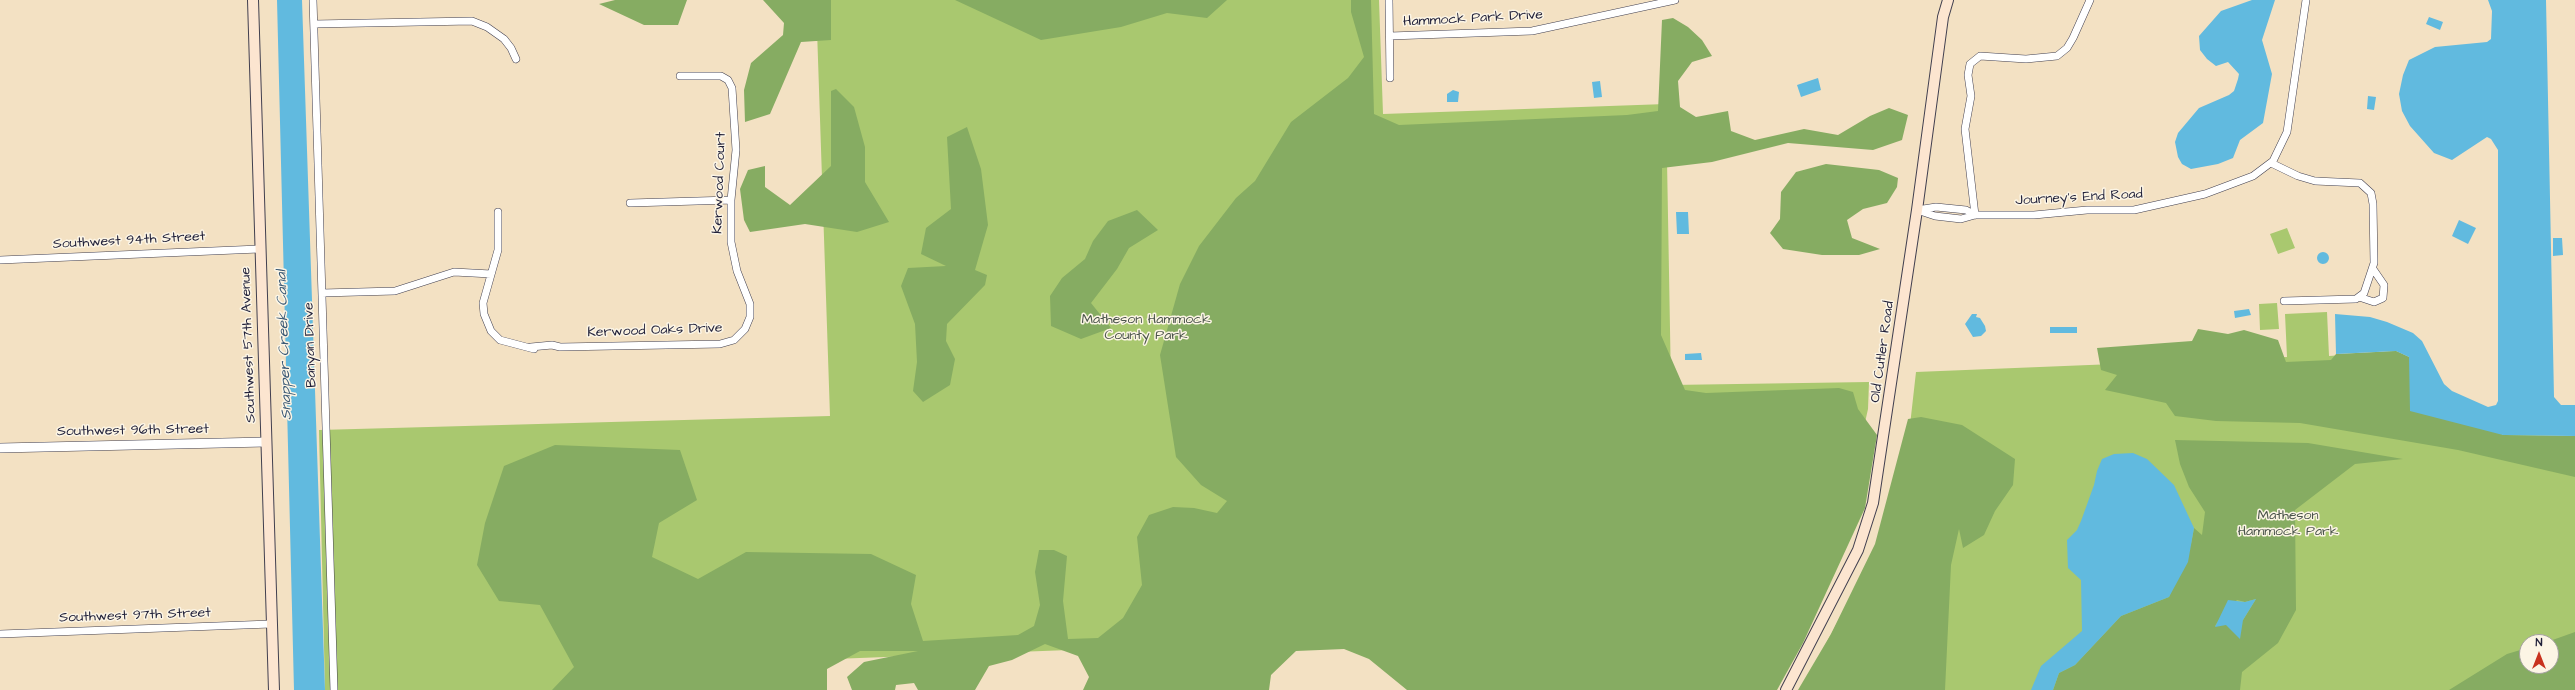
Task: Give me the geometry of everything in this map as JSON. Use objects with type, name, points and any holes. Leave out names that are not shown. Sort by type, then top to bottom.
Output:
[{"type":"main road","name":"Southwest 57th Avenue","points":[[253,0],[259,249],[274,690]]},
{"type":"main road","name":"Old Cutler Road","points":[[1786,690],[1858,550],[1874,503],[1917,210],[1933,86],[1948,0]]},
{"type":"street","name":"Banyan Drive","points":[[313,0],[334,690]]},
{"type":"street","points":[[1389,0],[1390,78]]},
{"type":"street","name":"Hammock Park Drive","points":[[1390,36],[1532,31],[1675,0]]},
{"type":"street","points":[[1976,215],[1965,129],[1971,96],[1968,75],[1970,64],[1980,56],[2042,59],[2057,56],[2067,48],[2073,38],[2090,0]]},
{"type":"street","name":"Journey's End Road","points":[[1917,210],[1935,216],[1961,219],[1976,215],[2142,209],[2216,191],[2253,176],[2271,162],[2282,146],[2287,132],[2306,0]]},
{"type":"street","points":[[314,24],[472,21],[487,27],[504,39],[511,48],[516,59]]},
{"type":"street","name":"Kerwood Court","points":[[680,76],[717,75],[730,82],[734,99],[736,138],[731,200],[732,248],[737,271],[750,304],[750,317],[745,329]]},
{"type":"street","points":[[2271,162],[2307,179],[2323,182],[2356,182],[2367,189],[2373,204],[2373,268],[2366,290],[2359,297]]},
{"type":"street","points":[[630,203],[731,200]]},
{"type":"street","points":[[322,294],[396,292],[454,272],[491,274],[498,244],[498,212]]},
{"type":"street","name":"Southwest 94th Street","points":[[0,260],[259,249]]},
{"type":"street","points":[[2284,301],[2359,297],[2374,302],[2383,298],[2384,285],[2373,268]]},
{"type":"street","name":"Kerwood Oaks Drive","points":[[491,274],[483,306],[488,325],[500,340],[512,345],[552,349],[560,347],[720,344],[734,340],[745,329]]},
{"type":"street","name":"Southwest 96th Street","points":[[0,448],[266,442]]},
{"type":"street","name":"Southwest 97th Street","points":[[0,634],[271,624]]},
{"type":"green space","points":[[615,0],[687,0],[678,25],[644,25],[599,4]]},
{"type":"green space","points":[[763,0],[831,0],[831,40],[801,42],[770,114],[745,122],[744,90],[751,63],[783,35],[784,23]]},
{"type":"green space","name":"Matheson Hammock County Park","points":[[816,0],[1379,0],[1383,114],[1666,104],[1671,385],[1869,382],[1868,409],[1854,472],[1763,690],[1487,634],[755,662],[755,690],[325,690],[319,430],[830,416]]},
{"type":"green space","points":[[955,0],[1227,0],[1207,18],[1167,13],[1121,27],[1041,40]]},
{"type":"green space","points":[[1351,0],[1371,0],[1374,114],[1399,125],[1627,115],[1658,111],[1662,20],[1673,18],[1688,27],[1702,40],[1712,56],[1692,62],[1678,81],[1680,107],[1696,117],[1728,111],[1731,131],[1755,140],[1804,129],[1838,135],[1870,116],[1889,108],[1908,115],[1902,140],[1873,150],[1788,143],[1712,162],[1662,168],[1661,335],[1685,390],[1706,393],[1839,388],[1853,392],[1858,409],[1877,435],[1865,508],[1803,643],[1777,690],[1407,690],[1369,659],[1344,649],[1296,651],[1271,675],[1269,690],[1083,690],[1089,677],[1078,656],[1045,644],[1012,660],[989,666],[975,690],[918,690],[914,683],[896,685],[895,690],[852,690],[847,677],[864,662],[918,651],[860,651],[827,669],[827,690],[552,690],[574,667],[540,605],[499,601],[477,565],[485,523],[504,466],[555,445],[680,450],[697,500],[659,523],[652,557],[698,579],[746,552],[871,554],[916,575],[911,604],[923,641],[1018,635],[1034,626],[1040,605],[1035,572],[1039,550],[1054,550],[1067,556],[1063,601],[1068,639],[1098,638],[1123,618],[1142,585],[1137,537],[1149,515],[1173,507],[1194,508],[1217,513],[1227,501],[1201,485],[1176,457],[1160,355],[1180,284],[1199,246],[1236,198],[1255,181],[1291,122],[1348,78],[1364,57],[1351,12]]},
{"type":"green space","points":[[836,89],[854,107],[865,147],[865,182],[889,222],[857,232],[805,224],[750,232],[744,220],[740,189],[748,170],[765,166],[765,187],[790,205],[831,166],[831,91]]},
{"type":"green space","points":[[967,127],[981,169],[988,225],[975,270],[987,275],[985,285],[947,324],[946,341],[955,359],[950,385],[923,402],[913,391],[917,362],[915,324],[901,286],[908,268],[946,266],[921,254],[926,228],[951,209],[947,137]]},
{"type":"green space","points":[[1826,164],[1879,170],[1898,178],[1897,187],[1887,203],[1863,209],[1847,220],[1852,238],[1880,249],[1859,255],[1822,255],[1783,249],[1770,233],[1780,219],[1781,192],[1796,172]]},
{"type":"green space","points":[[1137,210],[1158,230],[1129,248],[1117,269],[1091,303],[1111,328],[1081,339],[1051,326],[1050,296],[1062,278],[1085,259],[1093,241],[1108,221]]},
{"type":"green space","points":[[2287,228],[2295,248],[2278,254],[2270,234]]},
{"type":"green space","points":[[2277,303],[2279,329],[2260,330],[2259,304]]},
{"type":"green space","name":"Matheson Hammock Park","points":[[2327,312],[2329,356],[2396,351],[2409,357],[2503,435],[2575,436],[2575,690],[1801,690],[1889,526],[1909,434],[1916,372],[2287,357],[2285,314]]},
{"type":"green space","points":[[2198,329],[2228,334],[2244,330],[2278,340],[2286,362],[2331,360],[2336,354],[2396,351],[2409,357],[2503,435],[2575,436],[2575,477],[2458,450],[2300,423],[2216,421],[2175,416],[2166,403],[2105,390],[2117,375],[2101,370],[2097,348],[2192,341]]},
{"type":"green space","points":[[1921,417],[1962,425],[2015,459],[2013,485],[1995,511],[1984,535],[1963,548],[1959,529],[1951,565],[1945,690],[1798,690],[1831,634],[1875,544],[1908,419]]},
{"type":"green space","points":[[2175,440],[2308,443],[2403,459],[2355,464],[2295,510],[2296,610],[2278,643],[2242,672],[2240,690],[2053,690],[2059,673],[2075,665],[2121,616],[2169,597],[2191,544],[2194,528],[2202,535],[2205,512],[2189,487],[2180,464]],"holes":[[[2256,599],[2243,620],[2215,626],[2224,612],[2237,600],[2245,602]]]},
{"type":"green space","points":[[2575,632],[2575,690],[2449,690],[2507,654],[2519,650],[2519,674],[2559,674],[2559,638]]},
{"type":"water","points":[[277,0],[302,0],[325,690],[294,690]]},
{"type":"water","points":[[2252,0],[2275,0],[2262,40],[2272,74],[2263,123],[2240,140],[2233,158],[2218,164],[2191,169],[2182,164],[2178,157],[2175,142],[2178,133],[2199,108],[2229,95],[2234,91],[2239,74],[2228,62],[2216,66],[2207,59],[2200,50],[2199,36],[2221,11]]},
{"type":"water","points":[[2488,0],[2546,0],[2554,397],[2561,405],[2575,405],[2575,436],[2503,435],[2410,411],[2409,357],[2396,351],[2336,354],[2335,314],[2370,317],[2387,322],[2413,333],[2422,341],[2444,384],[2452,391],[2488,407],[2496,405],[2498,401],[2498,150],[2491,139],[2487,137],[2452,160],[2434,153],[2410,126],[2402,111],[2399,94],[2403,75],[2409,60],[2435,47],[2487,42],[2491,39],[2492,11]]},
{"type":"water","points":[[2429,17],[2443,22],[2440,30],[2426,24]]},
{"type":"water","points":[[1818,78],[1821,90],[1801,97],[1797,85]]},
{"type":"water","points":[[1600,81],[1602,97],[1594,98],[1592,82]]},
{"type":"water","points":[[1453,90],[1459,92],[1458,102],[1447,102],[1447,94]]},
{"type":"water","points":[[2368,96],[2376,97],[2374,110],[2367,109]]},
{"type":"water","points":[[1676,212],[1688,212],[1689,234],[1677,234]]},
{"type":"water","points":[[2459,220],[2476,228],[2468,244],[2452,236]]},
{"type":"water","points":[[2553,238],[2562,238],[2563,255],[2553,256]]},
{"type":"water","points":[[2321,252],[2325,252],[2329,258],[2325,264],[2321,264],[2317,260],[2317,256]]},
{"type":"water","points":[[2249,309],[2251,315],[2235,318],[2234,311]]},
{"type":"water","points":[[1972,314],[1977,314],[1976,317],[1980,318],[1985,326],[1986,331],[1981,336],[1973,337],[1965,324]]},
{"type":"water","points":[[2050,327],[2077,327],[2077,333],[2050,333]]},
{"type":"water","points":[[1701,353],[1702,360],[1685,360],[1685,354]]},
{"type":"water","points":[[2133,453],[2147,459],[2174,485],[2194,528],[2188,562],[2169,597],[2121,616],[2075,665],[2059,673],[2053,690],[2031,690],[2041,666],[2082,631],[2081,580],[2068,568],[2067,540],[2077,530],[2081,521],[2102,459],[2114,454]]},
{"type":"water","points":[[2256,599],[2243,620],[2240,639],[2226,625],[2215,627],[2228,600],[2245,602]]},
{"type":"water label","name":"Snapper Creek Canal","points":[[285,345]]}]
